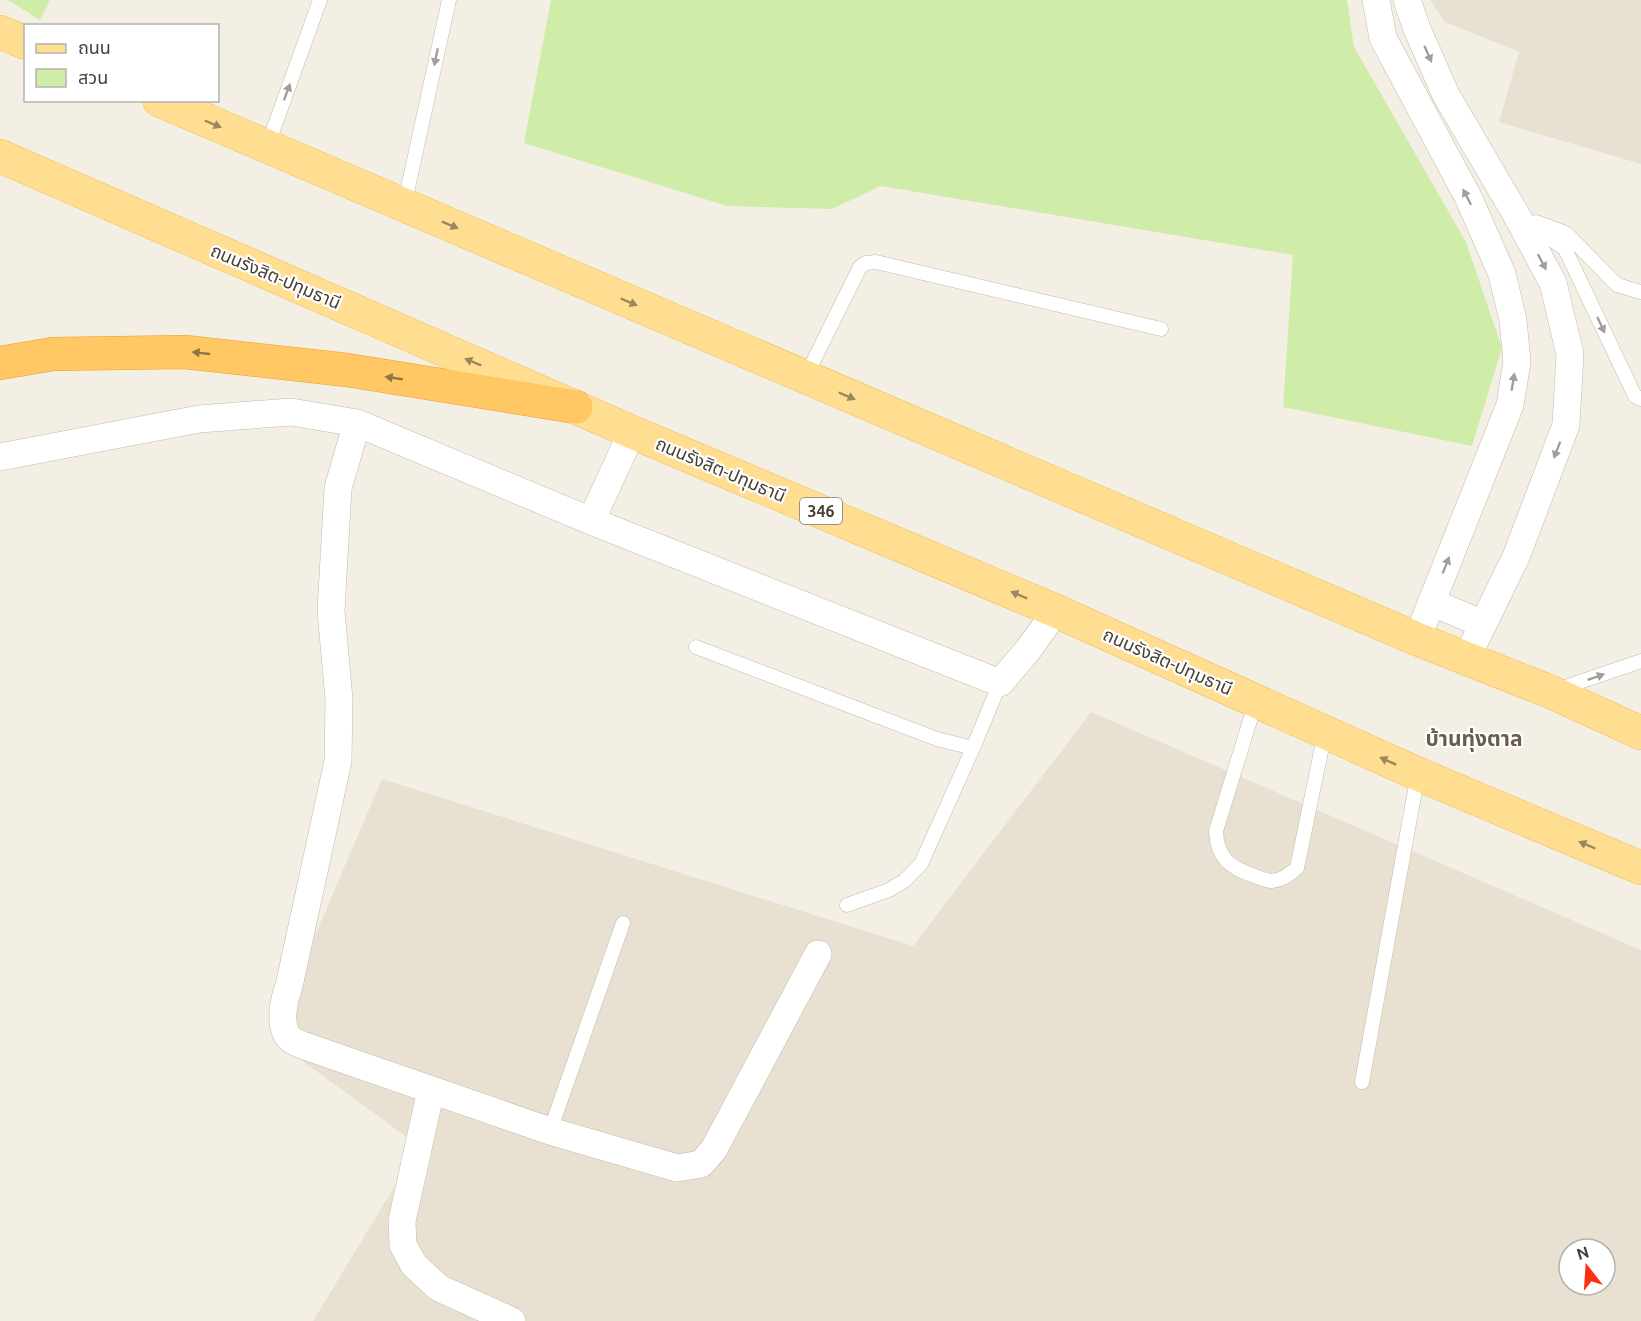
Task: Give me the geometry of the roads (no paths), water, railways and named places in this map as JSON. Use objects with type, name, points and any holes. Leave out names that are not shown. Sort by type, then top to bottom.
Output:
[{"type":"highway","points":[[0,363],[53,354],[185,352],[347,370],[576,407]]},
{"type":"main road","points":[[0,32],[24,42]]},
{"type":"main road","points":[[164,102],[1417,639],[1551,692],[1641,733]]},
{"type":"main road","name":"ถนนรังสิต-ปทุมธานี","points":[[0,156],[632,432],[1056,610],[1418,774],[1641,868]]},
{"type":"street","points":[[1376,0],[1383,38],[1468,199],[1502,274],[1513,320],[1517,362],[1510,405],[1417,639]]},
{"type":"street","points":[[1407,0],[1446,95],[1517,216],[1553,283],[1570,354],[1566,425],[1516,557],[1466,659]]},
{"type":"street","points":[[1483,232],[1517,216]]},
{"type":"street","points":[[0,457],[199,419],[291,412],[357,423],[591,521],[1000,683],[1028,650],[1056,610]]},
{"type":"street","points":[[357,423],[338,488],[331,611],[339,699],[338,761],[289,986],[282,1008],[289,1037],[302,1045],[550,1131],[677,1168],[701,1164],[714,1149],[818,954]]},
{"type":"street","points":[[591,521],[632,432]]},
{"type":"street","points":[[1431,602],[1483,624]]},
{"type":"street","points":[[431,1090],[402,1221],[403,1245],[414,1265],[439,1288],[512,1321]]},
{"type":"lane","points":[[267,147],[320,0]]},
{"type":"lane","points":[[404,206],[449,0]]},
{"type":"lane","points":[[1517,216],[1566,233],[1617,285],[1641,292]]},
{"type":"lane","points":[[1517,216],[1565,249],[1635,396],[1641,399]]},
{"type":"lane","points":[[805,378],[860,267],[866,263],[888,265],[1161,329]]},
{"type":"lane","points":[[696,646],[937,739],[973,748]]},
{"type":"lane","points":[[1551,692],[1641,661]]},
{"type":"lane","points":[[847,905],[889,890],[904,881],[921,864],[1000,683]]},
{"type":"lane","points":[[1256,701],[1216,831],[1216,844],[1221,856],[1239,871],[1271,881],[1285,878],[1297,868],[1325,732]]},
{"type":"lane","points":[[1362,1082],[1418,774]]},
{"type":"lane","points":[[550,1131],[623,923]]},
{"type":"district","name":"บ้านทุ่งตาล","points":[[1474,738]]}]
